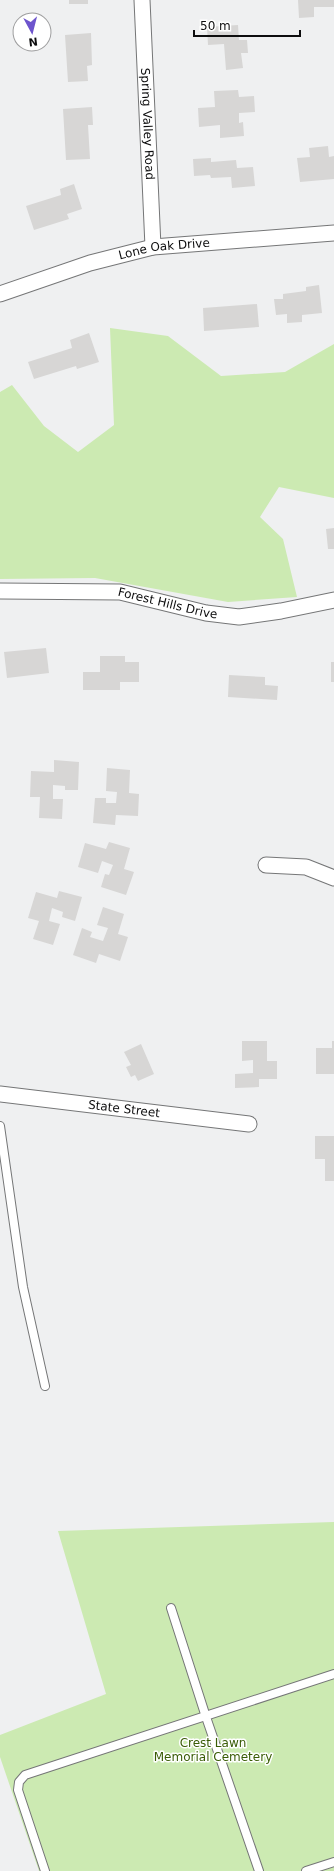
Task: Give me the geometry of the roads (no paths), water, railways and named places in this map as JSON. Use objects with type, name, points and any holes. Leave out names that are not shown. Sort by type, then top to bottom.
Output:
[{"type":"street","name":"Spring Valley Road","points":[[142,0],[153,247]]},
{"type":"street","name":"Lone Oak Drive","points":[[0,294],[90,263],[153,247],[334,233]]},
{"type":"street","name":"Forest Hills Drive","points":[[0,592],[120,592],[206,613],[239,617],[281,611],[334,600]]},
{"type":"street","points":[[266,865],[306,867],[334,878]]},
{"type":"street","name":"State Street","points":[[0,1094],[249,1124]]},
{"type":"lane","points":[[0,1126],[23,1287],[45,1386]]},
{"type":"lane","points":[[171,1608],[206,1717],[259,1871]]},
{"type":"lane","points":[[45,1871],[18,1790],[19,1782],[25,1775],[334,1674]]},
{"type":"lane","points":[[306,1871],[334,1862]]},
{"type":"park label","name":"Crest Lawn Memorial Cemetery","points":[[213,1750]]}]
